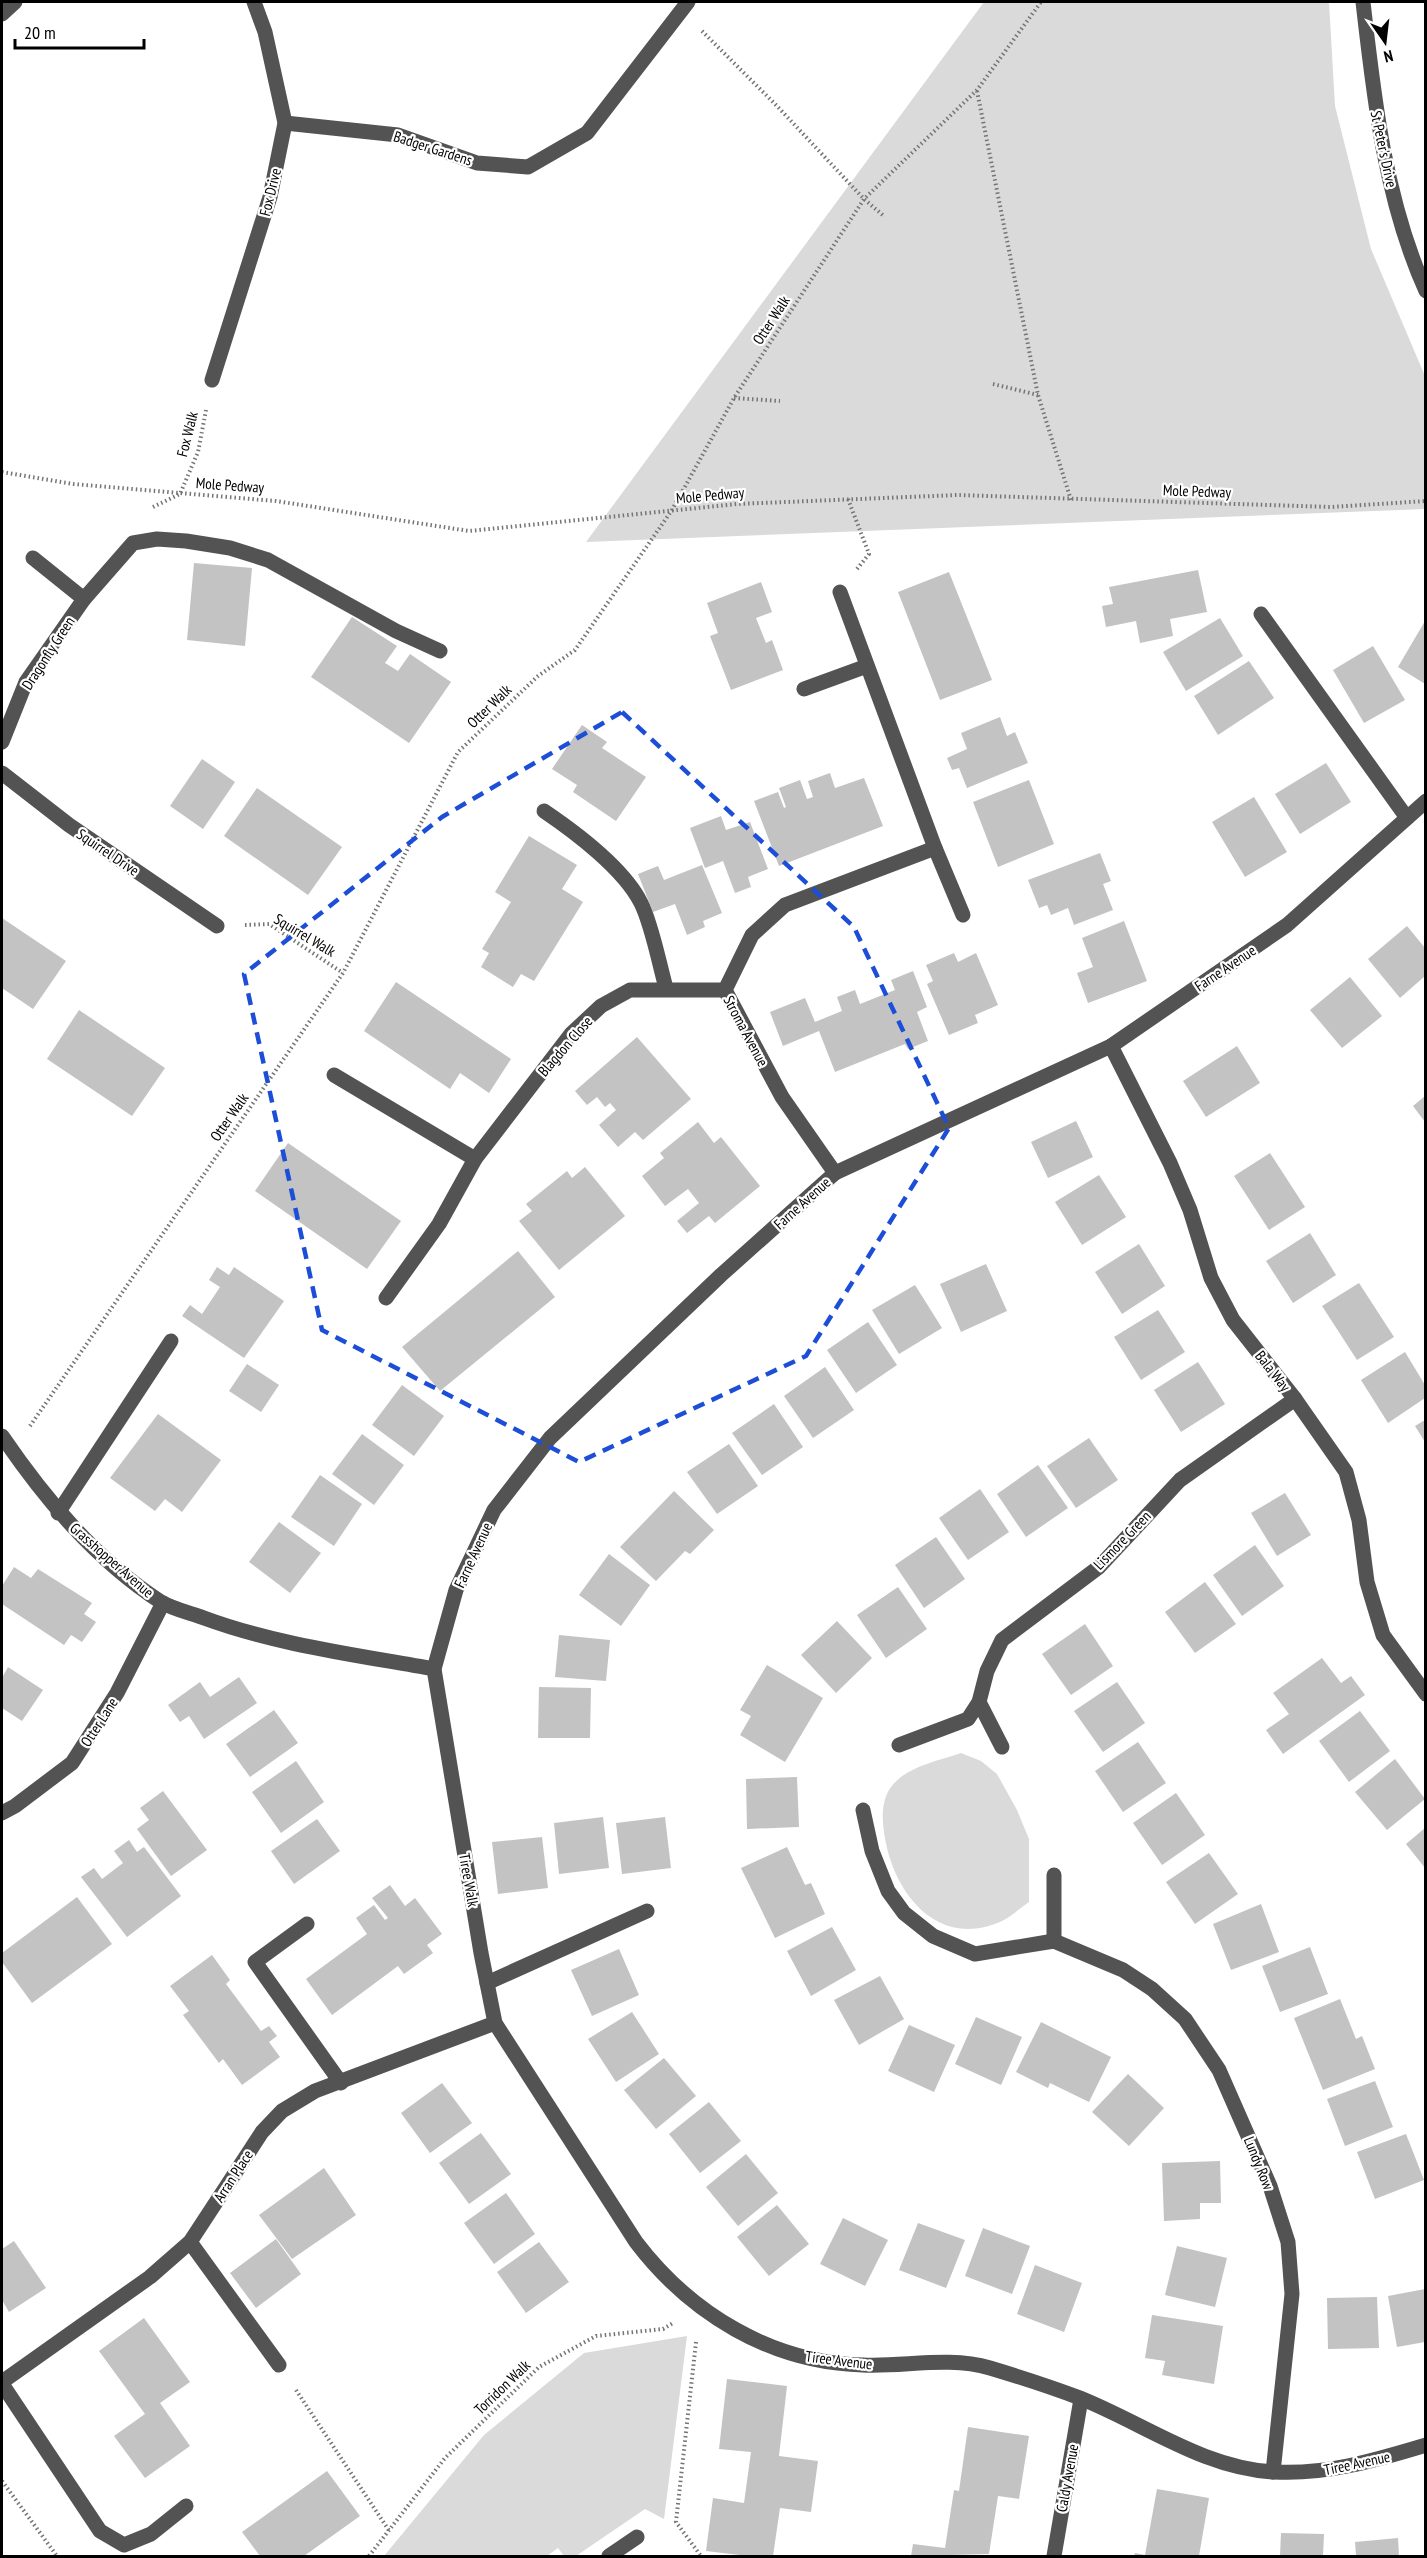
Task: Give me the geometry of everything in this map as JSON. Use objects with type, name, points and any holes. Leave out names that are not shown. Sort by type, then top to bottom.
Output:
[{"type":"street","points":[[2,14],[15,2]]},
{"type":"street","name":"Fox Drive","points":[[212,380],[270,197],[285,123],[265,32],[254,2]]},
{"type":"street","name":"St Peter's Drive","points":[[1363,2],[1376,116],[1397,206],[1425,291]]},
{"type":"street","name":"Badger Gardens","points":[[285,123],[398,135],[477,163],[528,166],[586,133],[684,5]]},
{"type":"street","points":[[133,543],[157,539],[186,541],[230,548],[268,560],[396,631],[440,651]]},
{"type":"street","name":"Dragonfly Green","points":[[2,742],[26,682],[84,599],[133,543]]},
{"type":"street","points":[[33,558],[84,599]]},
{"type":"street","points":[[840,592],[935,848],[963,915]]},
{"type":"street","points":[[1261,614],[1407,818]]},
{"type":"street","points":[[804,689],[867,666]]},
{"type":"street","name":"Squirrel Drive","points":[[2,773],[69,825],[217,926]]},
{"type":"street","name":"Farne Avenue","points":[[457,1808],[434,1669],[456,1590],[494,1510],[550,1438],[688,1306],[835,1173],[1111,1046],[1287,925],[1425,801]]},
{"type":"street","points":[[544,811],[580,835],[614,868],[641,903],[666,988]]},
{"type":"street","name":"Stroma Avenue","points":[[835,1173],[782,1097],[724,990],[752,934],[785,905],[935,848]]},
{"type":"street","name":"Blagdon Close","points":[[386,1298],[439,1224],[475,1159],[571,1035],[601,1006],[630,990],[666,988],[724,990]]},
{"type":"street","name":"Bala Way","points":[[1111,1046],[1190,1209],[1211,1278],[1233,1320],[1295,1399],[1346,1472],[1359,1520],[1367,1582],[1383,1635],[1425,1694]]},
{"type":"street","points":[[334,1075],[475,1159]]},
{"type":"street","points":[[58,1513],[171,1341]]},
{"type":"street","name":"Lismore Green","points":[[899,1746],[968,1719],[979,1702],[987,1671],[1002,1640],[1099,1567],[1180,1480],[1295,1399]]},
{"type":"street","name":"Grasshopper Avenue","points":[[2,1436],[58,1513],[108,1560],[162,1603],[234,1629],[318,1649],[434,1669]]},
{"type":"street","name":"Otter Lane","points":[[2,1813],[15,1806],[72,1763],[117,1694],[162,1603]]},
{"type":"street","points":[[979,1702],[1002,1747]]},
{"type":"street","name":"Tiree Walk","points":[[457,1808],[481,1953]]},
{"type":"street","points":[[862,1810],[872,1851],[888,1891],[904,1913],[933,1936],[975,1954],[1054,1941],[1054,1875]]},
{"type":"street","points":[[487,1983],[647,1911]]},
{"type":"street","points":[[307,1924],[255,1962],[340,2083]]},
{"type":"street","name":"Lundy Row","points":[[1054,1941],[1123,1970],[1152,1989],[1185,2019],[1219,2070],[1270,2186],[1288,2242],[1292,2294],[1273,2472]]},
{"type":"street","name":"Tiree Avenue","points":[[481,1953],[495,2023],[636,2242],[655,2268],[700,2309],[743,2335],[785,2352],[820,2361],[863,2366],[943,2362],[987,2367],[1081,2398],[1216,2462],[1273,2472],[1325,2471],[1425,2445]]},
{"type":"street","name":"Arran Place","points":[[186,2506],[151,2534],[124,2545],[100,2531],[2,2383],[150,2277],[190,2242],[262,2132],[282,2111],[315,2091],[495,2023]]},
{"type":"street","points":[[190,2242],[279,2365]]},
{"type":"street","name":"Caldy Avenue","points":[[1054,2556],[1081,2398]]},
{"type":"street","points":[[609,2556],[637,2537]]},
{"type":"path","name":"Otter Walk","points":[[12,1452],[343,973],[396,876],[458,752],[538,676],[575,650],[672,510],[734,398],[864,199],[977,90],[1041,2]]},
{"type":"path","points":[[684,5],[864,199],[885,217]]},
{"type":"path","points":[[977,90],[1038,395],[1071,500]]},
{"type":"path","name":"Fox Walk","points":[[180,494],[198,452],[212,380]]},
{"type":"path","points":[[993,384],[1038,395]]},
{"type":"path","points":[[734,398],[780,401]]},
{"type":"path","name":"Mole Pedway","points":[[2,472],[73,484],[276,501],[469,531],[672,510],[957,495],[1331,507],[1425,501]]},
{"type":"path","points":[[133,543],[153,507],[180,494]]},
{"type":"path","points":[[840,592],[868,554],[848,499]]},
{"type":"path","name":"Squirrel Walk","points":[[217,926],[269,924],[343,973]]},
{"type":"path","points":[[700,2309],[676,2522],[701,2556]]},
{"type":"path","name":"Torridon Walk","points":[[369,2556],[390,2532],[445,2458],[539,2367],[596,2336],[663,2329],[700,2309]]},
{"type":"path","points":[[279,2365],[390,2532]]},
{"type":"path","points":[[2,2481],[57,2556]]},
{"type":"highlighted area","points":[[622,712],[854,927],[949,1128],[806,1356],[579,1462],[322,1330],[244,974],[442,817]]},
{"type":"shaded area","points":[[984,2],[1329,2],[1335,106],[1371,249],[1425,376],[1425,509],[586,542]]},
{"type":"shaded area","points":[[961,1753],[981,1761],[997,1774],[1017,1810],[1029,1839],[1029,1902],[1002,1921],[981,1928],[961,1929],[943,1924],[927,1915],[914,1902],[902,1886],[893,1868],[883,1826],[884,1804],[895,1782],[912,1770]]},
{"type":"shaded area","points":[[687,2336],[664,2519],[645,2509],[576,2556],[564,2556],[558,2548],[547,2556],[384,2556],[484,2435],[584,2353]]},
{"type":"building","points":[[194,563],[252,568],[245,646],[187,640]]},
{"type":"building","points":[[1198,570],[1207,612],[1170,619],[1173,636],[1140,643],[1136,621],[1106,627],[1102,606],[1113,604],[1109,587]]},
{"type":"building","points":[[949,572],[992,680],[940,700],[898,592]]},
{"type":"building","points":[[761,582],[772,612],[756,618],[766,643],[772,640],[783,670],[731,690],[710,636],[718,633],[707,603]]},
{"type":"building","points":[[352,617],[397,646],[385,663],[398,671],[410,654],[451,682],[409,743],[311,677]]},
{"type":"building","points":[[1220,618],[1243,656],[1186,691],[1163,652]]},
{"type":"building","points":[[1425,621],[1425,684],[1398,667]]},
{"type":"building","points":[[1373,646],[1405,700],[1364,723],[1333,670]]},
{"type":"building","points":[[1249,661],[1274,698],[1218,735],[1194,696]]},
{"type":"building","points":[[1000,717],[1007,736],[1015,732],[1028,763],[967,788],[959,768],[952,770],[947,758],[967,749],[961,733]]},
{"type":"building","points":[[582,725],[607,742],[602,748],[646,777],[616,821],[573,792],[577,785],[552,769]]},
{"type":"building","points":[[202,759],[235,782],[203,829],[170,806]]},
{"type":"building","points":[[1326,763],[1351,802],[1300,834],[1275,794]]},
{"type":"building","points":[[830,773],[835,788],[864,778],[883,826],[779,866],[754,801],[778,792],[784,808],[786,807],[779,788],[800,780],[807,799],[813,797],[808,781]]},
{"type":"building","points":[[1029,780],[1054,844],[998,867],[973,802]]},
{"type":"building","points":[[257,788],[342,847],[308,895],[224,836]]},
{"type":"building","points":[[1254,797],[1287,852],[1245,877],[1212,822]]},
{"type":"building","points":[[721,816],[726,830],[750,822],[768,869],[748,877],[751,887],[735,893],[723,861],[705,868],[690,828]]},
{"type":"building","points":[[529,836],[577,865],[562,889],[583,902],[534,981],[521,974],[513,987],[481,967],[489,953],[482,949],[511,902],[495,892]]},
{"type":"building","points":[[1100,853],[1111,881],[1103,884],[1113,910],[1074,925],[1068,908],[1051,915],[1047,905],[1039,908],[1028,880]]},
{"type":"building","points":[[702,865],[722,913],[703,921],[705,927],[687,935],[675,904],[653,912],[638,874],[658,866],[664,880]]},
{"type":"building","points":[[2,918],[66,961],[33,1009],[2,988]]},
{"type":"building","points":[[1124,921],[1147,981],[1088,1003],[1077,973],[1093,967],[1082,938]]},
{"type":"building","points":[[1407,926],[1425,948],[1425,976],[1400,998],[1368,959]]},
{"type":"building","points":[[954,953],[958,962],[976,953],[998,1005],[975,1015],[978,1023],[949,1035],[927,984],[933,981],[926,965]]},
{"type":"building","points":[[913,971],[927,1007],[917,1012],[928,1041],[908,1049],[905,1044],[835,1072],[819,1031],[783,1046],[770,1012],[805,998],[815,1022],[842,1011],[837,997],[855,990],[860,1004],[895,990],[891,980]]},
{"type":"building","points":[[1350,977],[1382,1016],[1342,1048],[1310,1010]]},
{"type":"building","points":[[396,982],[511,1059],[489,1093],[460,1073],[450,1089],[364,1031]]},
{"type":"building","points":[[79,1010],[165,1068],[132,1116],[47,1059]]},
{"type":"building","points":[[637,1037],[691,1099],[643,1140],[635,1132],[618,1147],[599,1125],[616,1110],[610,1103],[605,1107],[597,1097],[587,1105],[575,1091]]},
{"type":"building","points":[[1237,1046],[1260,1083],[1206,1117],[1183,1081]]},
{"type":"building","points":[[1425,1096],[1425,1122],[1413,1106]]},
{"type":"building","points":[[1076,1121],[1093,1157],[1048,1178],[1031,1142]]},
{"type":"building","points":[[698,1122],[714,1143],[721,1137],[760,1186],[715,1223],[709,1216],[687,1233],[677,1221],[699,1203],[688,1189],[665,1206],[642,1176],[664,1158],[660,1153]]},
{"type":"building","points":[[288,1143],[401,1221],[367,1269],[255,1191]]},
{"type":"building","points":[[1270,1153],[1305,1207],[1269,1230],[1234,1176]]},
{"type":"building","points":[[585,1167],[625,1216],[559,1270],[519,1221],[532,1211],[526,1204],[567,1171],[572,1178]]},
{"type":"building","points":[[1099,1175],[1126,1217],[1082,1245],[1055,1202]]},
{"type":"building","points":[[1310,1233],[1336,1275],[1293,1303],[1266,1261]]},
{"type":"building","points":[[1139,1244],[1165,1286],[1122,1314],[1095,1272]]},
{"type":"building","points":[[518,1251],[555,1297],[440,1391],[402,1347]]},
{"type":"building","points":[[986,1264],[1007,1311],[961,1332],[940,1284]]},
{"type":"building","points":[[217,1267],[229,1275],[234,1267],[284,1301],[244,1358],[182,1316],[190,1305],[202,1314],[220,1287],[209,1280]]},
{"type":"building","points":[[1359,1283],[1394,1337],[1357,1360],[1322,1306]]},
{"type":"building","points":[[915,1285],[942,1328],[899,1354],[872,1310]]},
{"type":"building","points":[[1158,1310],[1185,1352],[1141,1380],[1114,1337]]},
{"type":"building","points":[[868,1322],[897,1365],[856,1393],[827,1350]]},
{"type":"building","points":[[1405,1352],[1425,1385],[1425,1398],[1388,1423],[1361,1380]]},
{"type":"building","points":[[1198,1362],[1225,1404],[1181,1432],[1154,1390]]},
{"type":"building","points":[[247,1364],[279,1385],[261,1412],[229,1391]]},
{"type":"building","points":[[825,1367],[854,1410],[813,1438],[784,1396]]},
{"type":"building","points":[[402,1385],[444,1416],[414,1456],[372,1425]]},
{"type":"building","points":[[774,1404],[803,1447],[762,1475],[732,1433]]},
{"type":"building","points":[[158,1414],[221,1460],[182,1512],[165,1499],[155,1511],[110,1478]]},
{"type":"building","points":[[1425,1420],[1425,1442],[1415,1426]]},
{"type":"building","points":[[362,1434],[404,1465],[374,1505],[332,1474]]},
{"type":"building","points":[[1089,1438],[1118,1480],[1076,1508],[1047,1466]]},
{"type":"building","points":[[729,1444],[758,1486],[717,1514],[687,1472]]},
{"type":"building","points":[[1038,1465],[1068,1508],[1026,1537],[997,1494]]},
{"type":"building","points":[[320,1475],[362,1504],[334,1546],[291,1517]]},
{"type":"building","points":[[980,1489],[1009,1532],[968,1560],[939,1518]]},
{"type":"building","points":[[674,1491],[714,1530],[690,1554],[685,1551],[656,1581],[620,1547]]},
{"type":"building","points":[[1285,1493],[1311,1535],[1277,1556],[1251,1513]]},
{"type":"building","points":[[279,1522],[321,1553],[290,1593],[249,1562]]},
{"type":"building","points":[[936,1537],[965,1579],[924,1608],[895,1565]]},
{"type":"building","points":[[1255,1545],[1284,1586],[1242,1616],[1213,1575]]},
{"type":"building","points":[[609,1554],[650,1585],[621,1626],[579,1595]]},
{"type":"building","points":[[14,1567],[31,1578],[38,1569],[92,1603],[84,1614],[96,1622],[82,1642],[71,1635],[64,1645],[2,1604],[2,1586]]},
{"type":"building","points":[[1205,1582],[1236,1624],[1195,1653],[1165,1612]]},
{"type":"building","points":[[898,1587],[927,1629],[886,1658],[857,1615]]},
{"type":"building","points":[[837,1621],[872,1658],[836,1693],[801,1655]]},
{"type":"building","points":[[1085,1624],[1113,1666],[1071,1695],[1042,1654]]},
{"type":"building","points":[[559,1635],[610,1640],[606,1681],[555,1677]]},
{"type":"building","points":[[1322,1658],[1341,1683],[1351,1676],[1365,1695],[1283,1754],[1266,1730],[1289,1714],[1273,1693]]},
{"type":"building","points":[[767,1665],[823,1698],[785,1762],[740,1735],[751,1716],[740,1710]]},
{"type":"building","points":[[8,1667],[43,1690],[22,1721],[2,1708],[2,1678]]},
{"type":"building","points":[[239,1677],[257,1703],[204,1739],[189,1716],[180,1722],[168,1705],[200,1682],[210,1697]]},
{"type":"building","points":[[1117,1682],[1145,1723],[1103,1752],[1074,1711]]},
{"type":"building","points":[[539,1687],[591,1688],[590,1738],[538,1738]]},
{"type":"building","points":[[274,1710],[298,1743],[250,1777],[226,1744]]},
{"type":"building","points":[[1360,1711],[1390,1751],[1349,1782],[1319,1741]]},
{"type":"building","points":[[1138,1742],[1166,1783],[1123,1812],[1095,1771]]},
{"type":"building","points":[[1395,1759],[1425,1799],[1387,1830],[1355,1792]]},
{"type":"building","points":[[296,1761],[324,1802],[281,1833],[252,1792]]},
{"type":"building","points":[[797,1777],[799,1827],[747,1829],[746,1779]]},
{"type":"building","points":[[163,1791],[207,1850],[171,1876],[137,1829],[149,1820],[140,1808]]},
{"type":"building","points":[[1176,1793],[1205,1835],[1162,1865],[1133,1823]]},
{"type":"building","points":[[603,1817],[609,1868],[559,1874],[554,1823]]},
{"type":"building","points":[[665,1817],[671,1868],[622,1874],[616,1823]]},
{"type":"building","points":[[317,1819],[340,1851],[294,1884],[271,1851]]},
{"type":"building","points":[[1425,1828],[1425,1868],[1406,1844]]},
{"type":"building","points":[[542,1837],[548,1888],[498,1894],[492,1842]]},
{"type":"building","points":[[129,1840],[137,1852],[144,1847],[181,1896],[127,1937],[81,1877],[94,1868],[102,1879],[123,1863],[114,1851]]},
{"type":"building","points":[[787,1847],[805,1885],[811,1883],[825,1914],[775,1938],[741,1868]]},
{"type":"building","points":[[1209,1853],[1238,1894],[1195,1924],[1166,1882]]},
{"type":"building","points":[[390,1885],[405,1906],[415,1898],[442,1934],[427,1945],[433,1953],[404,1974],[398,1966],[332,2015],[306,1979],[367,1934],[356,1918],[374,1905],[385,1920],[388,1918],[372,1898]]},
{"type":"building","points":[[77,1897],[112,1944],[32,2003],[2,1962],[2,1953]]},
{"type":"building","points":[[1261,1904],[1279,1952],[1231,1970],[1213,1924]]},
{"type":"building","points":[[832,1927],[856,1970],[811,1996],[787,1951]]},
{"type":"building","points":[[1310,1947],[1328,1994],[1280,2012],[1262,1966]]},
{"type":"building","points":[[619,1949],[639,1995],[592,2016],[571,1970]]},
{"type":"building","points":[[212,1955],[230,1980],[226,1984],[261,2031],[269,2026],[277,2036],[269,2042],[280,2057],[242,2085],[223,2059],[219,2063],[183,2015],[189,2011],[170,1986]]},
{"type":"building","points":[[880,1976],[904,2019],[859,2045],[834,2000]]},
{"type":"building","points":[[1340,1999],[1356,2039],[1362,2036],[1375,2069],[1323,2090],[1294,2018]]},
{"type":"building","points":[[632,2012],[659,2054],[616,2082],[588,2039]]},
{"type":"building","points":[[976,2017],[1022,2037],[1001,2085],[955,2064]]},
{"type":"building","points":[[1041,2022],[1111,2057],[1089,2102],[1050,2083],[1048,2088],[1016,2072]]},
{"type":"building","points":[[909,2025],[955,2045],[934,2092],[888,2071]]},
{"type":"building","points":[[664,2058],[696,2096],[656,2129],[624,2090]]},
{"type":"building","points":[[1128,2074],[1164,2108],[1129,2146],[1092,2112]]},
{"type":"building","points":[[1375,2081],[1393,2127],[1345,2146],[1327,2099]]},
{"type":"building","points":[[442,2083],[472,2123],[430,2153],[401,2113]]},
{"type":"building","points":[[709,2102],[741,2141],[700,2173],[669,2134]]},
{"type":"building","points":[[481,2133],[511,2174],[469,2204],[439,2163]]},
{"type":"building","points":[[1406,2134],[1424,2180],[1375,2199],[1357,2152]]},
{"type":"building","points":[[746,2154],[778,2193],[738,2226],[706,2187]]},
{"type":"building","points":[[1220,2161],[1221,2203],[1200,2203],[1200,2219],[1164,2221],[1162,2163]]},
{"type":"building","points":[[324,2168],[356,2215],[292,2259],[259,2215]]},
{"type":"building","points":[[506,2193],[535,2234],[494,2264],[464,2223]]},
{"type":"building","points":[[777,2205],[809,2244],[769,2276],[737,2237]]},
{"type":"building","points":[[843,2218],[888,2240],[865,2286],[820,2264]]},
{"type":"building","points":[[918,2223],[965,2240],[946,2288],[899,2270]]},
{"type":"building","points":[[983,2228],[1030,2246],[1012,2294],[965,2276]]},
{"type":"building","points":[[276,2239],[301,2274],[256,2308],[230,2273]]},
{"type":"building","points":[[14,2241],[46,2288],[9,2312],[2,2300],[2,2249]]},
{"type":"building","points":[[539,2242],[569,2282],[526,2313],[497,2272]]},
{"type":"building","points":[[1177,2246],[1227,2258],[1215,2307],[1165,2295]]},
{"type":"building","points":[[1035,2265],[1082,2283],[1064,2332],[1017,2314]]},
{"type":"building","points":[[1425,2289],[1425,2342],[1397,2347],[1388,2296]]},
{"type":"building","points":[[1377,2297],[1379,2348],[1328,2349],[1327,2298]]},
{"type":"building","points":[[1152,2315],[1223,2326],[1214,2384],[1162,2375],[1165,2361],[1145,2358]]},
{"type":"building","points":[[144,2318],[190,2382],[160,2403],[190,2446],[145,2478],[114,2436],[145,2414],[99,2351]]},
{"type":"building","points":[[727,2379],[787,2386],[779,2456],[818,2461],[811,2512],[780,2508],[773,2556],[748,2556],[706,2551],[713,2498],[744,2503],[751,2452],[719,2449]]},
{"type":"building","points":[[968,2427],[1029,2436],[1019,2499],[998,2496],[989,2554],[911,2556],[913,2544],[945,2548],[954,2490],[959,2491]]},
{"type":"building","points":[[327,2471],[360,2516],[304,2556],[260,2556],[242,2532]]},
{"type":"building","points":[[1157,2489],[1209,2498],[1199,2556],[1134,2556],[1135,2553],[1145,2555]]},
{"type":"building","points":[[1281,2533],[1324,2534],[1323,2556],[1280,2556]]},
{"type":"building","points":[[1398,2538],[1399,2556],[1356,2556],[1355,2542]]}]
